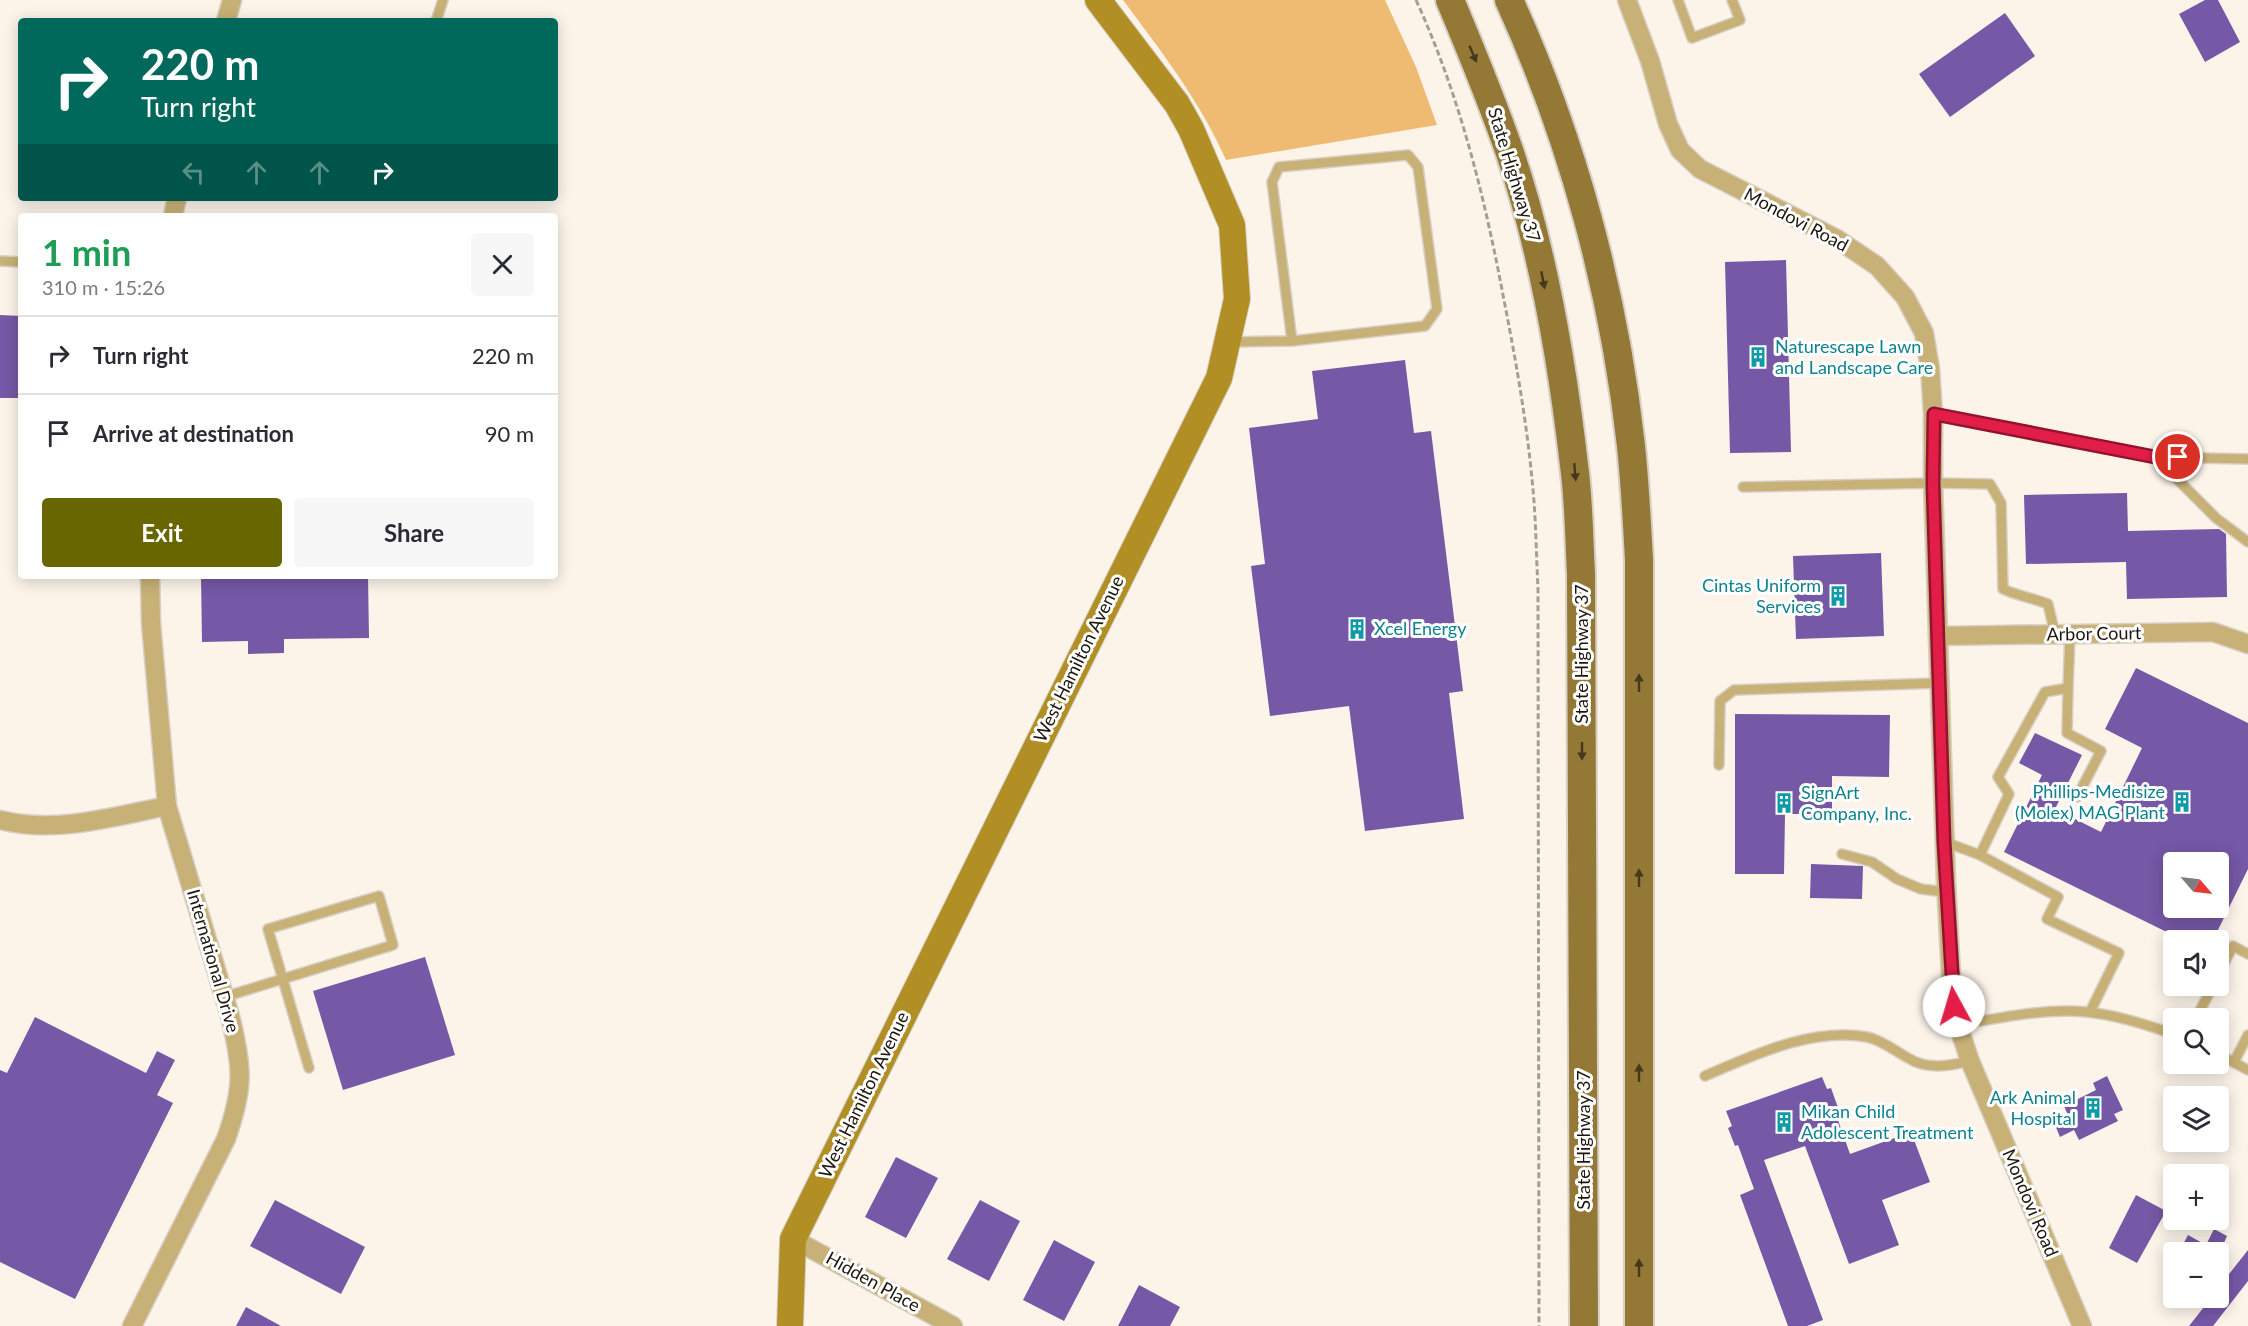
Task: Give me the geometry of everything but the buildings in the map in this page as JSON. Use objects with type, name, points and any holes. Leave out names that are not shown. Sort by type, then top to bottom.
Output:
[{"type":"main road","name":"State Highway 37","points":[[1450,0],[1480,72],[1510,154],[1538,254],[1559,361],[1575,467],[1581,574],[1584,1326]]},
{"type":"main road","points":[[1509,0],[1545,85],[1571,161],[1597,257],[1608,309],[1631,445],[1639,571],[1639,1326]]},
{"type":"street","points":[[229,18],[232,0]]},
{"type":"street","name":"West Hamilton Avenue","points":[[790,1326],[794,1239],[1219,378],[1237,299],[1233,225],[1182,112],[1098,0]]},
{"type":"street","name":"Mondovi Road","points":[[1627,0],[1650,61],[1668,124],[1680,150],[1700,169],[1837,239],[1876,266],[1905,297],[1924,333],[1934,414],[1933,483],[1939,683],[1952,994],[1958,1025],[1970,1061],[2082,1326]]},
{"type":"street","name":"International Drive","points":[[132,1326],[226,1139],[235,1114],[240,1086],[240,1064],[236,1042],[167,806],[151,623],[150,579]]},
{"type":"street","name":"Arbor Court","points":[[1938,636],[2213,632],[2248,644]]},
{"type":"street","points":[[0,820],[39,826],[60,825],[167,806]]},
{"type":"street","name":"Hidden Place","points":[[794,1239],[954,1326]]},
{"type":"lane","points":[[437,18],[443,0]]},
{"type":"lane","points":[[1678,0],[1692,38],[1740,20],[1732,0]]},
{"type":"lane","points":[[1227,342],[1292,341],[1425,326],[1437,309],[1418,167],[1408,154],[1280,166],[1272,182],[1292,341]]},
{"type":"lane","points":[[0,261],[18,262]]},
{"type":"lane","points":[[1934,414],[2155,457],[2248,459]]},
{"type":"lane","points":[[2155,457],[2216,518],[2248,542]]},
{"type":"lane","points":[[1743,487],[1990,484],[2001,503],[2003,589],[2048,604],[2063,634],[2068,688],[2067,733],[2101,752],[2077,797]]},
{"type":"lane","points":[[1719,765],[1720,701],[1734,690],[1939,683]]},
{"type":"lane","points":[[1980,855],[2009,794],[1998,777],[2045,692],[2068,688]]},
{"type":"lane","points":[[1944,842],[1980,855],[2058,897],[2047,919],[2119,953],[2090,1012]]},
{"type":"lane","points":[[1842,854],[1872,862],[1898,879],[1921,889],[1946,892]]},
{"type":"lane","points":[[224,997],[283,980],[393,945],[379,897],[268,929],[283,980],[309,1068]]},
{"type":"lane","points":[[2229,955],[2234,946],[2248,954]]},
{"type":"lane","points":[[1958,1025],[2039,1012],[2090,1012],[2129,1020],[2163,1031]]},
{"type":"lane","points":[[1705,1076],[1768,1050],[1813,1038],[1841,1035],[1869,1037],[1911,1060],[1927,1065],[1947,1066],[1970,1061]]},
{"type":"lane","points":[[2234,1062],[2248,1035]]},
{"type":"lane","points":[[2229,1060],[2248,1070]]},
{"type":"path","points":[[1416,0],[1436,44],[1468,140],[1495,251],[1518,370],[1533,481],[1538,588],[1539,1326]]},
{"type":"shaded area","points":[[1123,0],[1385,0],[1416,67],[1437,125],[1226,160],[1192,97]]},
{"type":"place","name":"Naturescape Lawn and Landscape Care","points":[[1758,357]]},
{"type":"place","name":"Cintas Uniform Services","points":[[1838,596]]},
{"type":"place","name":"Xcel Energy","points":[[1357,629]]},
{"type":"place","name":"Phillips-Medisize (Molex) MAG Plant","points":[[2182,802]]},
{"type":"place","name":"SignArt Company, Inc.","points":[[1784,803]]},
{"type":"place","name":"Ark Animal Hospital","points":[[2093,1108]]},
{"type":"place","name":"Mikan Child Adolescent Treatment","points":[[1784,1122]]},
{"type":"route","points":[[1954,1006],[1944,842],[1933,483],[1934,414],[2155,457],[2178,457]]}]
